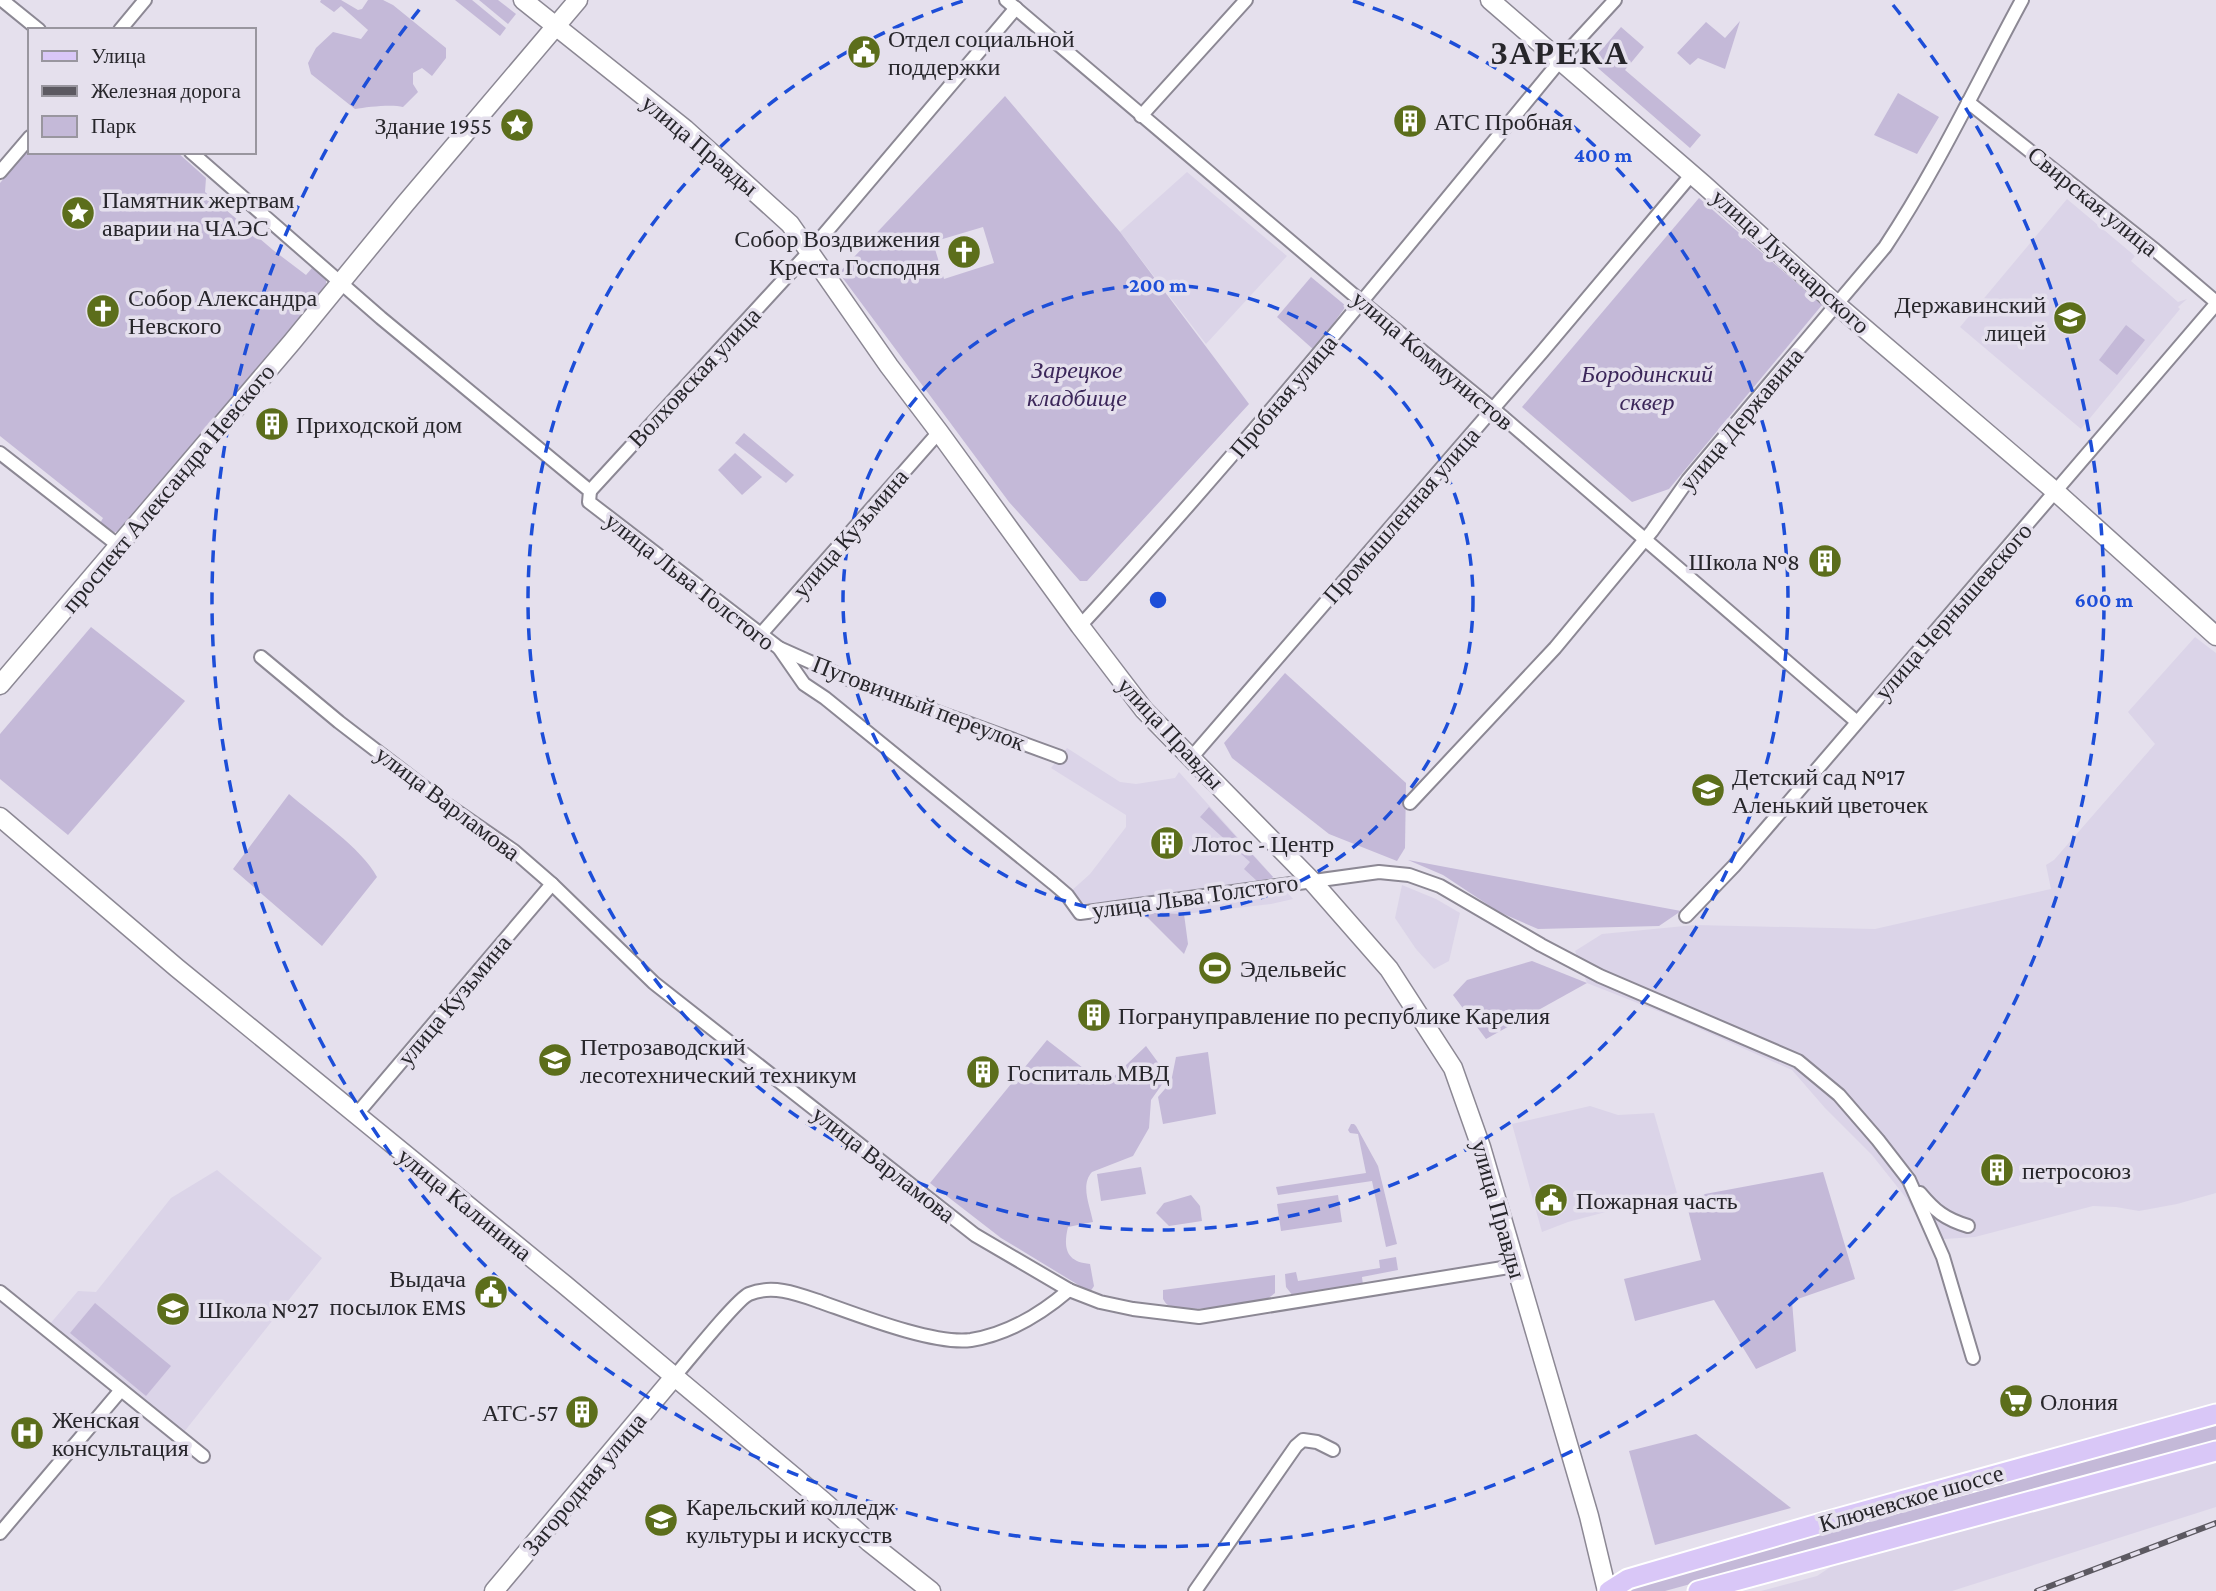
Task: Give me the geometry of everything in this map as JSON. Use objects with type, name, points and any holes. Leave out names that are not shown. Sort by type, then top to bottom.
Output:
[{"type":"main road","name":"улица Правды","points":[[523,0],[685,129],[790,224],[881,355],[1144,710],[1311,880],[1389,969],[1453,1068],[1481,1147],[1608,1591]]},
{"type":"main road","name":"проспект Александра Невского","points":[[0,685],[578,0]]},
{"type":"main road","name":"улица Луначарского","points":[[1490,0],[1692,174],[1836,304],[2056,492],[2216,636]]},
{"type":"main road","name":"улица Калинина","points":[[0,817],[170,962],[931,1591]]},
{"type":"main road","name":"Загородная улица","points":[[494,1591],[674,1377]]},
{"type":"main road","name":"Ключевское шоссе","points":[[1608,1591],[1628,1579],[1658,1570],[2216,1414]]},
{"type":"main road","name":"Ключевское шоссе","points":[[1698,1591],[2216,1451]]},
{"type":"street","points":[[2,0],[37,28]]},
{"type":"street","points":[[122,28],[145,0]]},
{"type":"street","points":[[1141,116],[1246,0]]},
{"type":"street","name":"Пробная улица","points":[[1080,626],[1192,504],[1560,61],[1615,0]]},
{"type":"street","name":"улица Державина","points":[[1410,803],[1555,648],[1644,540],[1688,480],[1885,247],[1903,220],[2022,0]]},
{"type":"street","name":"улица Коммунистов","points":[[1011,4],[1362,302],[1493,409],[1857,722]]},
{"type":"street","name":"Волховская улица","points":[[590,491],[810,251],[1011,4]]},
{"type":"street","name":"Свирская улица","points":[[1968,102],[2136,234],[2216,303]]},
{"type":"street","points":[[0,172],[28,139]]},
{"type":"street","name":"улица Льва Толстого","points":[[193,154],[381,317],[590,491],[589,502],[779,648],[804,684],[825,698],[1053,883],[1067,895],[1080,913],[1311,880]]},
{"type":"street","name":"Промышленная улица","points":[[1191,758],[1692,174]]},
{"type":"street","name":"улица Чернышевского","points":[[1686,916],[1734,866],[2216,303]]},
{"type":"street","name":"улица Кузьмина","points":[[761,634],[940,432]]},
{"type":"street","points":[[0,453],[119,546]]},
{"type":"street","name":"Пуговичный переулок","points":[[779,648],[855,682],[1060,757]]},
{"type":"street","name":"улица Варламова","points":[[261,657],[339,722],[446,804],[514,851],[552,884],[654,984],[918,1191],[975,1235],[1069,1290],[1100,1302],[1133,1310],[1199,1317],[1515,1266]]},
{"type":"street","points":[[1311,880],[1379,872],[1409,875],[1440,886],[1600,976],[1798,1061],[1839,1095],[1932,1207],[1951,1221],[1968,1226]]},
{"type":"street","name":"улица Кузьмина","points":[[356,1115],[552,884]]},
{"type":"street","points":[[1909,1180],[1943,1257],[1973,1358]]},
{"type":"street","points":[[674,1377],[746,1295],[769,1288],[801,1295],[934,1338],[970,1340],[1004,1330],[1035,1316],[1069,1290]]},
{"type":"street","points":[[0,1292],[203,1456]]},
{"type":"street","points":[[0,1533],[121,1390]]},
{"type":"street","points":[[1195,1591],[1296,1446],[1303,1440],[1309,1440],[1333,1450]]},
{"type":"shaded area","points":[[1187,172],[1287,256],[1206,344],[1120,232]]},
{"type":"shaded area","name":"Державинский лицей","points":[[2067,199],[2135,256],[2131,261],[2178,302],[2187,299],[2081,429],[1960,327]]},
{"type":"shaded area","points":[[2195,637],[2216,653],[2216,1193],[2139,1211],[2093,1206],[1975,1237],[1929,1240],[1907,1199],[1872,1155],[1792,1070],[1673,1017],[1587,983],[1575,951],[1602,934],[1695,925],[1875,929],[2051,889],[2046,865],[2054,860],[2155,744],[2128,712]]},
{"type":"shaded area","points":[[1067,748],[1120,782],[1136,784],[1175,778],[1179,772],[1293,899],[1184,914],[1134,912],[1094,919],[1088,906],[1070,892],[1090,874],[1126,827],[1126,815],[1051,768]]},
{"type":"shaded area","points":[[1402,885],[1436,899],[1460,913],[1449,961],[1434,969],[1416,949],[1395,918]]},
{"type":"shaded area","points":[[1590,1106],[1618,1115],[1654,1113],[1677,1193],[1568,1222],[1542,1232],[1512,1124]]},
{"type":"shaded area","name":"Школа №27","points":[[217,1170],[322,1258],[184,1432],[49,1325],[78,1291],[96,1292],[171,1198]]},
{"type":"shaded area","points":[[2216,1459],[2216,1507],[1952,1591],[1761,1591],[1817,1576],[1832,1566]]},
{"type":"green space","points":[[341,0],[358,10],[362,9],[368,0],[383,0],[446,48],[446,58],[432,76],[422,68],[413,73],[413,84],[418,92],[403,107],[355,109],[311,74],[308,63],[316,48],[333,32],[361,39],[368,30],[341,6],[334,12],[320,2]]},
{"type":"green space","points":[[455,0],[472,0],[506,28],[500,36]]},
{"type":"green space","points":[[479,0],[498,0],[516,14],[508,24]]},
{"type":"green space","points":[[1740,21],[1725,69],[1698,58],[1690,65],[1677,53],[1706,22],[1725,38]]},
{"type":"green space","points":[[1621,27],[1644,47],[1625,70],[1701,135],[1690,148],[1591,62]]},
{"type":"green space","points":[[1898,93],[1939,117],[1917,154],[1874,135]]},
{"type":"green space","name":"Зарецкое кладбище","points":[[1005,96],[1120,232],[1249,404],[1087,581],[1080,581],[1009,502],[839,273]],"holes":[[[983,227],[994,263],[944,279],[935,249],[936,241]]]},
{"type":"green space","points":[[28,149],[28,154],[179,154],[206,178],[205,192],[273,250],[306,275],[312,268],[326,279],[320,293],[120,531],[110,533],[99,525],[103,518],[0,436],[0,183]]},
{"type":"green space","name":"Бородинский сквер","points":[[1699,198],[1822,305],[1669,489],[1632,502],[1522,407]]},
{"type":"green space","points":[[1311,277],[1346,306],[1314,350],[1277,317]]},
{"type":"green space","points":[[2126,325],[2145,340],[2117,375],[2099,360]]},
{"type":"green space","points":[[744,433],[794,475],[786,483],[735,443]]},
{"type":"green space","points":[[735,453],[762,477],[742,495],[718,470]]},
{"type":"green space","points":[[91,627],[185,701],[68,835],[0,779],[0,734]]},
{"type":"green space","points":[[1285,673],[1406,783],[1405,848],[1397,861],[1329,834],[1232,758],[1224,743]]},
{"type":"green space","points":[[289,794],[349,844],[377,877],[322,946],[233,869]]},
{"type":"green space","points":[[1209,807],[1273,877],[1266,881],[1257,881],[1244,869],[1250,862],[1200,817]]},
{"type":"green space","points":[[1408,860],[1681,911],[1659,926],[1538,929],[1499,912],[1443,875]]},
{"type":"green space","points":[[1134,912],[1184,914],[1188,944],[1184,954],[1148,918]]},
{"type":"green space","points":[[1532,961],[1587,983],[1486,1039],[1453,995],[1467,980]]},
{"type":"green space","points":[[1047,1040],[1105,1085],[1146,1046],[1168,1076],[1151,1100],[1149,1128],[1133,1156],[1092,1172],[1088,1177],[1087,1196],[1093,1222],[1068,1227],[1068,1253],[1082,1263],[1090,1264],[1094,1286],[1090,1292],[1001,1238],[930,1183]]},
{"type":"green space","points":[[1208,1052],[1216,1114],[1163,1124],[1158,1097],[1171,1082],[1176,1057]]},
{"type":"green space","points":[[1351,1124],[1356,1126],[1378,1166],[1397,1244],[1386,1247],[1372,1181],[1278,1195],[1276,1187],[1366,1173],[1358,1134],[1348,1130]]},
{"type":"green space","points":[[1141,1167],[1146,1194],[1101,1201],[1097,1174]]},
{"type":"green space","points":[[1823,1172],[1855,1279],[1792,1301],[1796,1351],[1756,1369],[1714,1300],[1635,1321],[1624,1279],[1701,1260],[1687,1206],[1705,1194]]},
{"type":"green space","points":[[1191,1195],[1200,1206],[1202,1221],[1169,1226],[1156,1213],[1164,1203]]},
{"type":"green space","points":[[1338,1195],[1342,1222],[1281,1231],[1277,1204]]},
{"type":"green space","points":[[1396,1257],[1398,1270],[1362,1277],[1363,1285],[1293,1296],[1286,1287],[1285,1274],[1296,1272],[1298,1281],[1380,1268],[1379,1260]]},
{"type":"green space","points":[[1275,1275],[1275,1293],[1266,1300],[1190,1309],[1169,1306],[1163,1299],[1163,1290]]},
{"type":"green space","points":[[95,1303],[171,1366],[146,1396],[70,1333]]},
{"type":"green space","points":[[2216,1421],[2216,1440],[1665,1591],[1630,1591],[1637,1583]]},
{"type":"green space","points":[[1696,1434],[1791,1508],[1655,1545],[1629,1451]]},
{"type":"railway","points":[[2037,1591],[2216,1523]]},
{"type":"place","name":"Отдел социальной поддержки","points":[[864,52]]},
{"type":"place","name":"АТС Пробная","points":[[1410,121]]},
{"type":"place","name":"Здание 1955","points":[[517,125]]},
{"type":"place","name":"Памятник жертвам аварии на ЧАЭС","points":[[78,213]]},
{"type":"place","name":"Собор Воздвижения Креста Господня","points":[[964,252]]},
{"type":"place","name":"Собор Александра Невского","points":[[103,311]]},
{"type":"place","name":"Державинский лицей","points":[[2070,318]]},
{"type":"place","name":"Приходской дом","points":[[272,424]]},
{"type":"place","name":"Школа №8","points":[[1825,561]]},
{"type":"place","name":"Детский сад №17 Аленький цветочек","points":[[1708,790]]},
{"type":"place","name":"Лотос - Центр","points":[[1167,843]]},
{"type":"place","name":"Эдельвейс","points":[[1215,968]]},
{"type":"place","name":"Погрануправление по республике Карелия","points":[[1094,1015]]},
{"type":"place","name":"Петрозаводский лесотехнический техникум","points":[[555,1060]]},
{"type":"place","name":"Госпиталь МВД","points":[[983,1072]]},
{"type":"place","name":"петросоюз","points":[[1997,1170]]},
{"type":"place","name":"Пожарная часть","points":[[1551,1200]]},
{"type":"place","name":"Выдача посылок EMS","points":[[491,1292]]},
{"type":"place","name":"Школа №27","points":[[173,1309]]},
{"type":"place","name":"Олония","points":[[2016,1401]]},
{"type":"place","name":"АТС-57","points":[[582,1412]]},
{"type":"place","name":"Женская консультация","points":[[27,1433]]},
{"type":"place","name":"Карельский колледж культуры и искусств","points":[[661,1520]]},
{"type":"district","name":"ЗАРЕКА","points":[[1560,53]]}]
